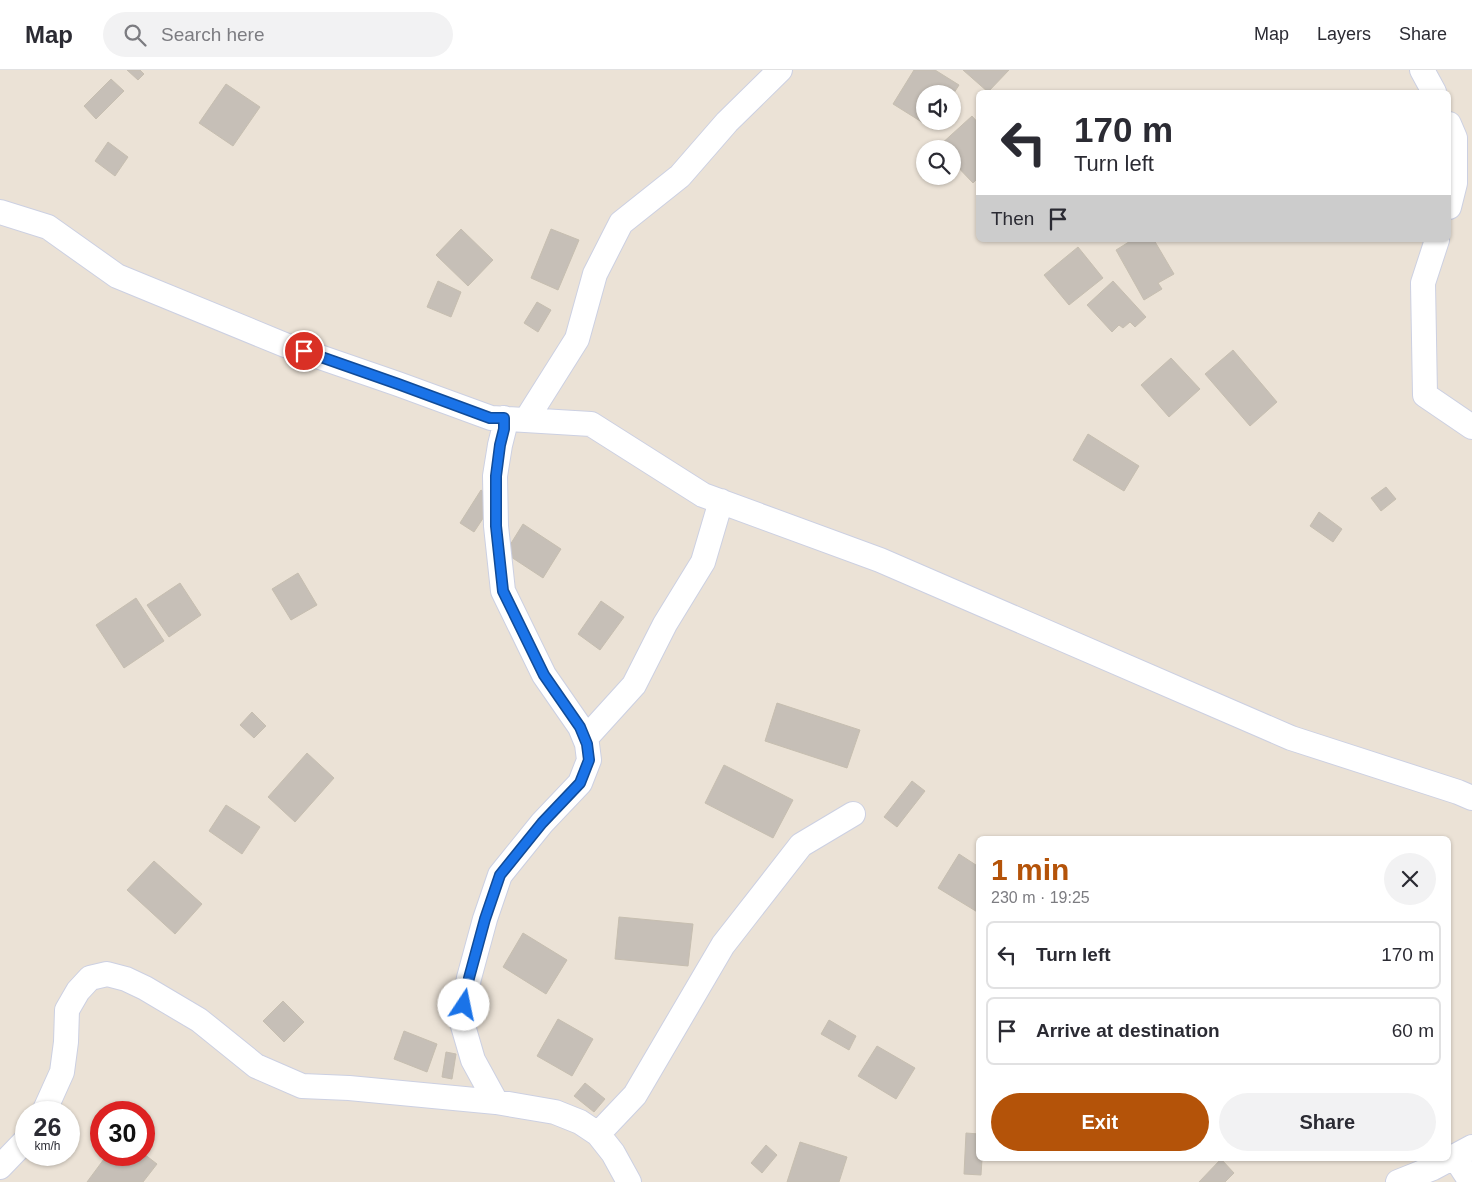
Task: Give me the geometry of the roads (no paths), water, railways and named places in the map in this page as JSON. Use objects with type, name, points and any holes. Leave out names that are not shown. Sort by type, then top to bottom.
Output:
[{"type":"street","points":[[496,1102],[473,1060],[461,1019],[469,978],[485,919],[500,875],[542,823],[580,783],[589,760],[587,744],[580,727],[544,675],[503,591],[496,526],[496,476],[504,429],[515,419],[577,339],[595,274],[621,223],[680,176],[727,122],[780,70]]},
{"type":"street","points":[[1422,70],[1433,90]]},
{"type":"street","points":[[1451,129],[1455,138],[1455,183],[1451,199]]},
{"type":"street","points":[[0,212],[48,227],[117,276],[285,345],[490,418],[591,424],[703,495],[880,560],[1291,738],[1472,798]]},
{"type":"street","points":[[1436,242],[1423,283],[1425,395],[1472,427]]},
{"type":"street","points":[[585,739],[634,685],[665,624],[703,562],[721,501]]},
{"type":"street","points":[[598,1134],[635,1096],[723,945],[801,845],[854,814]]},
{"type":"street","points":[[49,1101],[62,1072],[66,1042],[67,1010],[78,991],[90,978],[107,974],[126,979],[145,988],[199,1020],[256,1066],[302,1086],[349,1088],[496,1102],[554,1112],[580,1122],[598,1134],[613,1153],[629,1182]]},
{"type":"street","points":[[0,1167],[15,1151]]},
{"type":"street","points":[[1451,1158],[1463,1152],[1471,1182]]},
{"type":"street","points":[[1398,1182],[1446,1161]]}]
